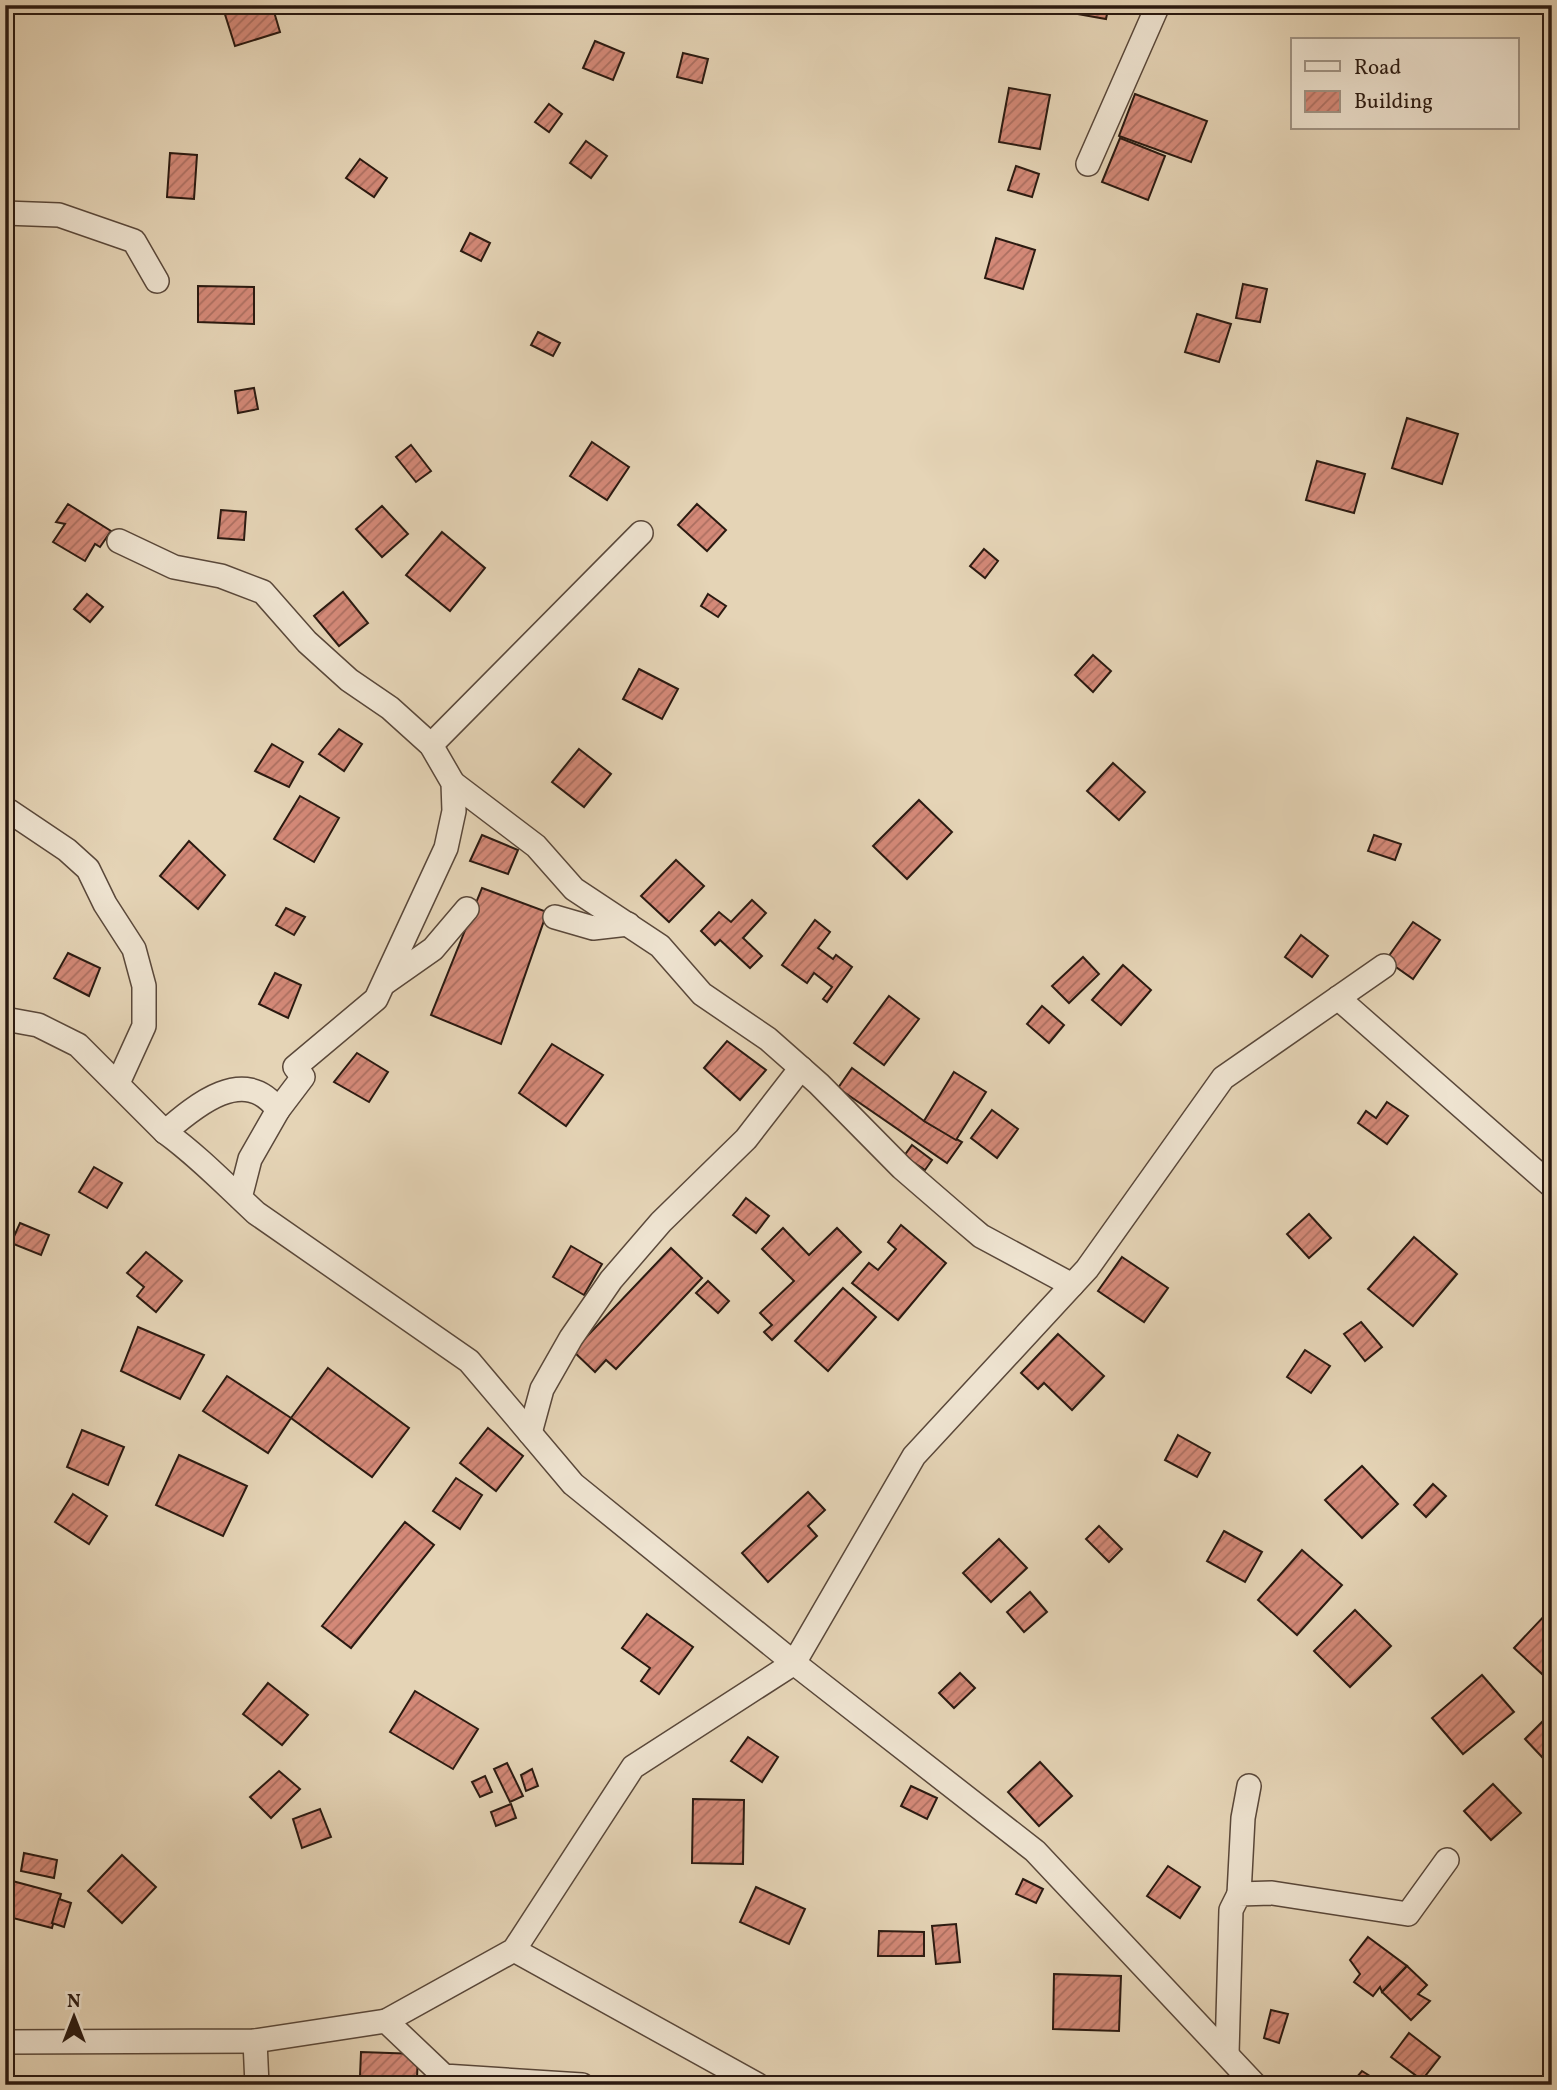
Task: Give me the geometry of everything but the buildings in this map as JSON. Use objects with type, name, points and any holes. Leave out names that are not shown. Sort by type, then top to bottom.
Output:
[{"type":"street","points":[[1088,164],[1158,5]]},
{"type":"street","points":[[5,213],[59,215],[134,241],[157,281]]},
{"type":"street","points":[[431,745],[641,533]]},
{"type":"street","points":[[119,541],[174,567],[221,576],[263,592],[349,680],[390,708],[431,745],[453,783],[536,846],[574,889],[660,946],[702,994],[768,1039],[902,1168],[981,1236],[1072,1286]]},
{"type":"street","points":[[240,1198],[250,1159],[278,1110],[303,1077],[295,1067],[376,999],[384,984],[446,848],[454,811],[453,783]]},
{"type":"street","points":[[9,811],[67,850],[88,869],[105,904],[134,949],[144,986],[144,1026],[118,1083]]},
{"type":"street","points":[[384,984],[433,949],[467,909]]},
{"type":"street","points":[[555,917],[593,928],[628,924]]},
{"type":"street","points":[[5,2042],[255,2041],[386,2021],[514,1950],[633,1767],[794,1663],[914,1456],[1087,1269],[1223,1078],[1384,966]]},
{"type":"street","points":[[1338,998],[1552,1186]]},
{"type":"street","points":[[5,1019],[38,1025],[78,1045],[165,1132],[190,1150],[256,1213],[469,1361],[573,1484],[794,1663],[1035,1851],[1255,2085]]},
{"type":"street","points":[[530,1433],[542,1389],[570,1338],[611,1280],[661,1222],[746,1139],[801,1068]]},
{"type":"street","points":[[165,1132],[187,1112],[209,1098],[233,1090],[255,1090],[269,1098],[278,1110]]},
{"type":"street","points":[[1227,2054],[1231,1910],[1239,1894],[1243,1818],[1249,1786]]},
{"type":"street","points":[[1239,1894],[1272,1893],[1408,1914],[1447,1860]]},
{"type":"street","points":[[514,1950],[758,2085]]},
{"type":"street","points":[[386,2021],[444,2076],[582,2085]]},
{"type":"street","points":[[255,2041],[257,2085]]}]
